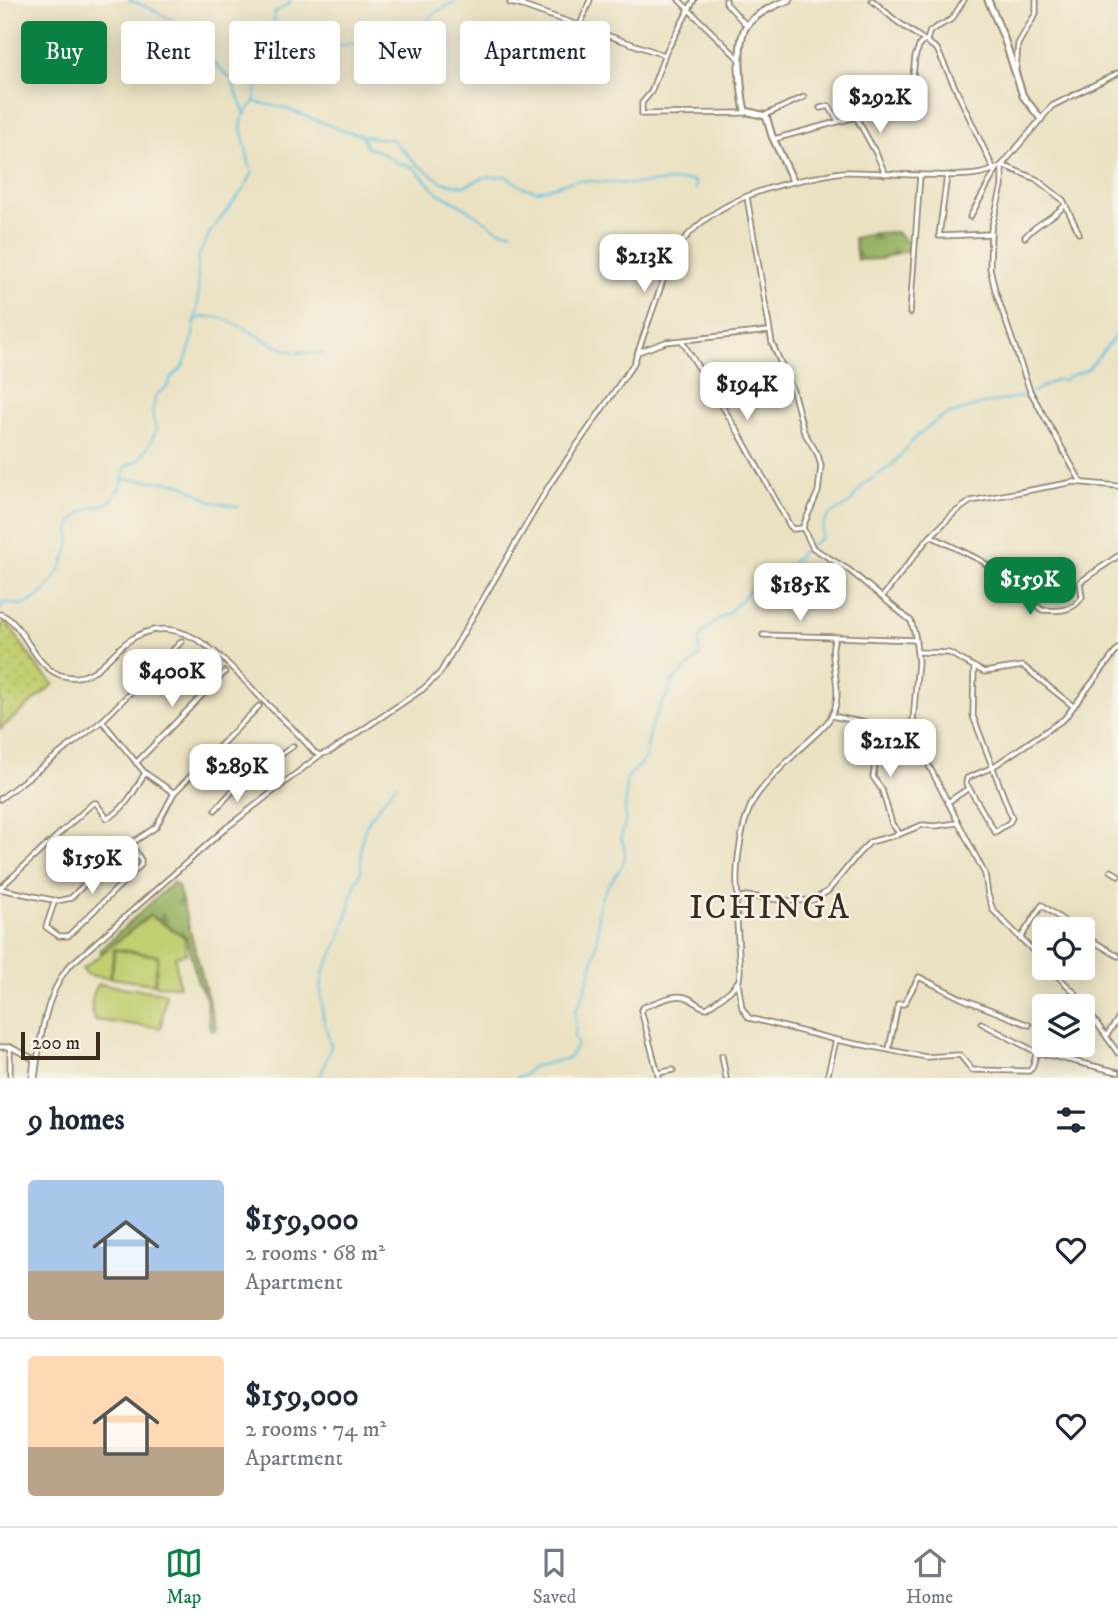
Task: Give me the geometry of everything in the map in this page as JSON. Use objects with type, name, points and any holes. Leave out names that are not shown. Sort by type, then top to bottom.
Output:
[{"type":"street","points":[[520,5],[524,0]]},
{"type":"street","points":[[582,21],[590,0]]},
{"type":"street","points":[[679,0],[738,56],[737,72],[745,111],[748,113]]},
{"type":"street","points":[[694,0],[665,55],[655,86],[641,106],[642,114],[765,115],[804,97]]},
{"type":"street","points":[[726,0],[734,15],[747,26]]},
{"type":"street","points":[[740,83],[742,39],[747,26],[771,8],[789,0]]},
{"type":"street","points":[[872,0],[937,50],[996,169]]},
{"type":"street","points":[[774,139],[891,107],[891,94],[911,94],[915,57],[920,44],[926,41],[930,32],[952,19],[964,0]]},
{"type":"street","points":[[988,0],[1023,96],[1041,120]]},
{"type":"street","points":[[1015,71],[1018,44],[1037,10],[1036,0]]},
{"type":"street","points":[[510,3],[568,21]]},
{"type":"street","points":[[610,36],[665,55]]},
{"type":"street","points":[[33,1078],[49,1003],[68,967],[226,828],[320,755],[331,751],[423,689],[440,673],[550,484],[630,369],[656,296],[679,245],[707,217],[747,197],[793,181],[839,172],[947,175],[996,169],[1055,104],[1118,73]]},
{"type":"street","points":[[820,108],[829,106],[838,121]]},
{"type":"street","points":[[765,115],[793,181]]},
{"type":"street","points":[[858,117],[885,174]]},
{"type":"street","points":[[1002,165],[1036,179],[1063,200],[1079,233]]},
{"type":"street","points":[[1002,165],[1001,192],[991,234],[992,279],[1028,386],[1081,482]]},
{"type":"street","points":[[970,218],[996,169]]},
{"type":"street","points":[[909,313],[920,175]]},
{"type":"street","points":[[947,175],[939,236],[991,234]]},
{"type":"street","points":[[747,197],[769,331],[776,355],[798,405],[804,432],[818,455],[821,466],[818,492],[803,528],[811,546],[849,570],[910,619],[918,652],[912,733],[985,874],[993,910],[1032,951]]},
{"type":"street","points":[[1025,237],[1034,227],[1059,213],[1065,205]]},
{"type":"street","points":[[638,352],[660,343],[769,331]]},
{"type":"street","points":[[682,341],[740,435],[790,526],[793,529],[803,528]]},
{"type":"street","points":[[883,596],[931,536],[954,513],[975,499],[1081,482],[1118,486]]},
{"type":"street","points":[[931,536],[982,561],[1042,610],[1066,610],[1076,605],[1082,597],[1082,580],[1118,555]]},
{"type":"street","points":[[0,614],[10,620],[49,668],[67,677],[85,675],[98,669],[125,644],[146,632],[171,631],[193,636],[219,654],[314,752],[320,755]]},
{"type":"street","points":[[763,635],[916,640]]},
{"type":"street","points":[[830,636],[838,695],[832,716],[768,782],[751,806],[746,820],[736,905],[740,974],[738,983],[742,1008],[749,1018],[836,1040],[929,1058],[960,1055],[972,1070],[1031,1070],[1036,1057]]},
{"type":"street","points":[[833,643],[836,636]]},
{"type":"street","points":[[0,799],[102,721],[183,641]]},
{"type":"street","points":[[974,668],[973,716],[992,766],[1012,818],[995,832],[969,789],[967,778],[992,766],[1060,722],[1118,649]]},
{"type":"street","points":[[918,652],[949,653],[986,672],[1023,666],[1073,706]]},
{"type":"street","points":[[136,762],[225,672]]},
{"type":"street","points":[[0,889],[55,900],[66,900],[73,896],[111,858],[156,827],[174,793],[259,706]]},
{"type":"street","points":[[832,716],[912,733]]},
{"type":"street","points":[[102,721],[145,773],[174,793]]},
{"type":"street","points":[[881,727],[873,777],[882,790],[890,819],[900,834]]},
{"type":"street","points":[[215,810],[240,782],[249,780],[293,746]]},
{"type":"street","points":[[206,759],[226,776],[240,782]]},
{"type":"street","points":[[0,889],[93,803],[96,803],[107,818],[111,818],[145,773]]},
{"type":"street","points":[[948,802],[969,789]]},
{"type":"street","points":[[738,898],[746,896],[803,902],[813,900],[828,891],[870,842],[922,825],[932,827],[957,823]]},
{"type":"street","points":[[55,900],[46,927],[58,936],[68,936],[141,865],[141,860],[130,843]]},
{"type":"street","points":[[1111,871],[1118,875]]},
{"type":"street","points":[[1034,917],[1042,905],[1058,917]]},
{"type":"street","points":[[1020,939],[1032,920]]},
{"type":"street","points":[[1095,942],[1118,956]]},
{"type":"street","points":[[889,1049],[898,1004],[904,1004],[919,977],[1029,1026]]},
{"type":"street","points":[[1061,980],[1076,994],[1118,1053]]},
{"type":"street","points":[[673,1070],[658,1076],[641,1009],[680,996],[701,1007],[707,1007],[738,983]]},
{"type":"street","points":[[1107,1035],[1118,1019]]},
{"type":"street","points":[[981,1023],[1032,1050]]},
{"type":"street","points":[[827,1078],[836,1040]]},
{"type":"street","points":[[0,1048],[10,1047],[34,1059],[33,1078]]},
{"type":"street","points":[[10,1047],[10,1078]]},
{"type":"street","points":[[722,1056],[726,1078]]},
{"type":"street","points":[[1055,1057],[1118,1072]]},
{"type":"green space","points":[[896,232],[910,244],[908,250],[880,259],[857,260],[854,238]]},
{"type":"green space","points":[[7,623],[39,669],[54,684],[0,729],[0,629]]},
{"type":"green space","points":[[173,882],[178,886],[216,1028],[213,1031],[210,1029],[206,998],[198,983],[186,937],[150,915],[105,951],[100,950]]},
{"type":"green space","points":[[150,916],[184,937],[186,954],[175,956],[179,986],[155,985],[158,955],[114,949],[110,978],[88,975],[82,969]]},
{"type":"green space","points":[[115,950],[158,956],[154,984],[111,978]]},
{"type":"green space","points":[[98,984],[166,993],[161,1028],[94,1020],[92,1002]]},
{"type":"waterway","points":[[129,0],[193,31],[214,63],[231,79],[245,114]]},
{"type":"waterway","points":[[1,610],[3,602],[22,605],[39,596],[47,588],[64,561],[73,521],[85,510],[110,502],[122,484],[125,467],[140,459],[150,443],[156,430],[152,412],[156,395],[167,387],[171,378],[182,368],[192,341],[198,303],[198,257],[211,231],[252,174],[241,128],[243,117],[254,102],[259,78],[273,52],[274,13],[290,3],[290,0]]},
{"type":"waterway","points":[[340,45],[415,28],[458,0]]},
{"type":"waterway","points":[[255,102],[284,108],[342,130],[368,137],[391,139],[418,165],[442,182],[464,186],[485,177],[506,176],[522,187],[538,191],[572,181]]},
{"type":"waterway","points":[[362,136],[367,148],[413,167],[438,193],[498,230],[512,232]]},
{"type":"waterway","points":[[575,180],[630,184],[691,180],[695,182],[696,190]]},
{"type":"waterway","points":[[194,320],[207,317],[231,321],[278,347],[290,351],[323,354]]},
{"type":"waterway","points":[[1033,392],[1056,380],[1066,380],[1088,369],[1118,333]]},
{"type":"waterway","points":[[516,1078],[523,1076],[532,1067],[569,1058],[576,1047],[575,1010],[583,996],[593,961],[600,903],[605,890],[620,870],[625,856],[621,837],[625,824],[626,779],[645,759],[651,726],[673,681],[700,656],[699,640],[705,630],[730,611],[762,578],[790,565],[821,538],[828,516],[850,503],[863,485],[891,466],[916,437],[936,421],[983,404],[1030,395]]},
{"type":"waterway","points":[[123,479],[170,482],[185,486],[213,502],[239,507]]},
{"type":"waterway","points":[[320,1078],[331,1046],[323,1018],[323,973],[339,941],[351,895],[361,871],[361,844],[365,828],[396,784]]},
{"type":"district","name":"ICHINGA","points":[[770,906]]}]
